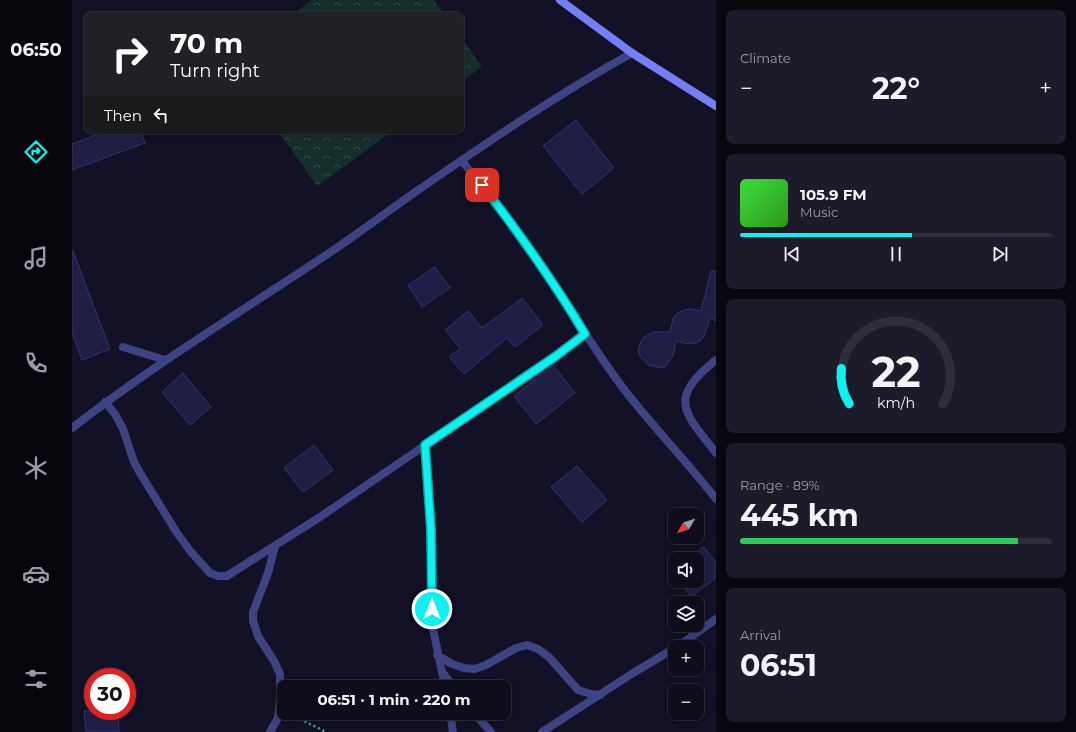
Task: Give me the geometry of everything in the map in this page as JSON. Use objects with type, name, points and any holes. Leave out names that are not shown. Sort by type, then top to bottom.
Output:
[{"type":"street","points":[[560,0],[632,53],[716,106]]},
{"type":"street","points":[[72,428],[105,402],[165,360],[338,246],[537,110],[586,79],[632,53]]},
{"type":"street","points":[[462,161],[534,254],[565,300],[585,334],[623,388],[646,418],[716,499]]},
{"type":"street","points":[[105,402],[115,414],[134,462],[152,494],[191,552],[210,573],[218,576],[229,576],[556,356],[585,334]]},
{"type":"street","points":[[123,347],[165,360]]},
{"type":"street","points":[[716,360],[692,383],[688,388],[685,397],[687,414],[691,422],[716,453]]},
{"type":"street","points":[[425,445],[431,530],[432,624],[443,680]]},
{"type":"street","points":[[275,546],[268,573],[253,612],[252,621],[258,636],[274,661],[280,674],[280,680]]},
{"type":"street","points":[[687,640],[716,618]]},
{"type":"street","points":[[437,655],[452,664],[464,668],[475,669],[486,665],[516,648],[527,645],[538,649],[549,657],[578,690],[600,695]]},
{"type":"street","points":[[542,732],[633,673],[668,653]]},
{"type":"street","points":[[441,670],[449,680]]},
{"type":"street","points":[[270,732],[277,720]]},
{"type":"street","points":[[451,720],[453,732]]},
{"type":"street","points":[[480,720],[491,732]]},
{"type":"path","points":[[302,720],[326,732]]},
{"type":"green space","points":[[312,0],[434,0],[443,12],[295,12]]},
{"type":"green space","points":[[464,41],[482,67],[464,80]]},
{"type":"green space","points":[[280,134],[389,134],[317,186]]},
{"type":"building","points":[[576,120],[614,168],[582,194],[543,146]]},
{"type":"building","points":[[99,134],[142,134],[145,143],[72,170],[72,144]]},
{"type":"building","points":[[72,251],[110,349],[82,360],[72,333]]},
{"type":"building","points":[[435,267],[450,288],[422,307],[408,285]]},
{"type":"building","points":[[711,271],[716,271],[716,321],[710,318],[705,334],[701,340],[695,343],[688,344],[676,341],[673,356],[666,366],[660,368],[648,365],[640,356],[638,350],[643,338],[653,332],[670,332],[673,319],[677,313],[690,309],[701,311]]},
{"type":"building","points":[[522,298],[543,325],[515,347],[507,338],[464,374],[449,357],[460,348],[445,330],[468,311],[482,328]]},
{"type":"building","points":[[553,365],[575,393],[536,424],[514,396]]},
{"type":"building","points":[[183,373],[211,407],[190,425],[162,392]]},
{"type":"building","points":[[314,445],[333,470],[303,492],[284,468]]},
{"type":"building","points":[[577,466],[607,500],[582,522],[551,487]]},
{"type":"building","points":[[704,547],[716,563],[716,578],[704,587],[704,552],[697,552]]},
{"type":"building","points":[[685,588],[703,588],[692,596],[690,596]]},
{"type":"building","points":[[85,720],[118,720],[119,732],[86,732]]},
{"type":"route","points":[[432,609],[431,530],[425,445],[556,356],[585,334],[565,300],[534,254],[482,185]]}]
